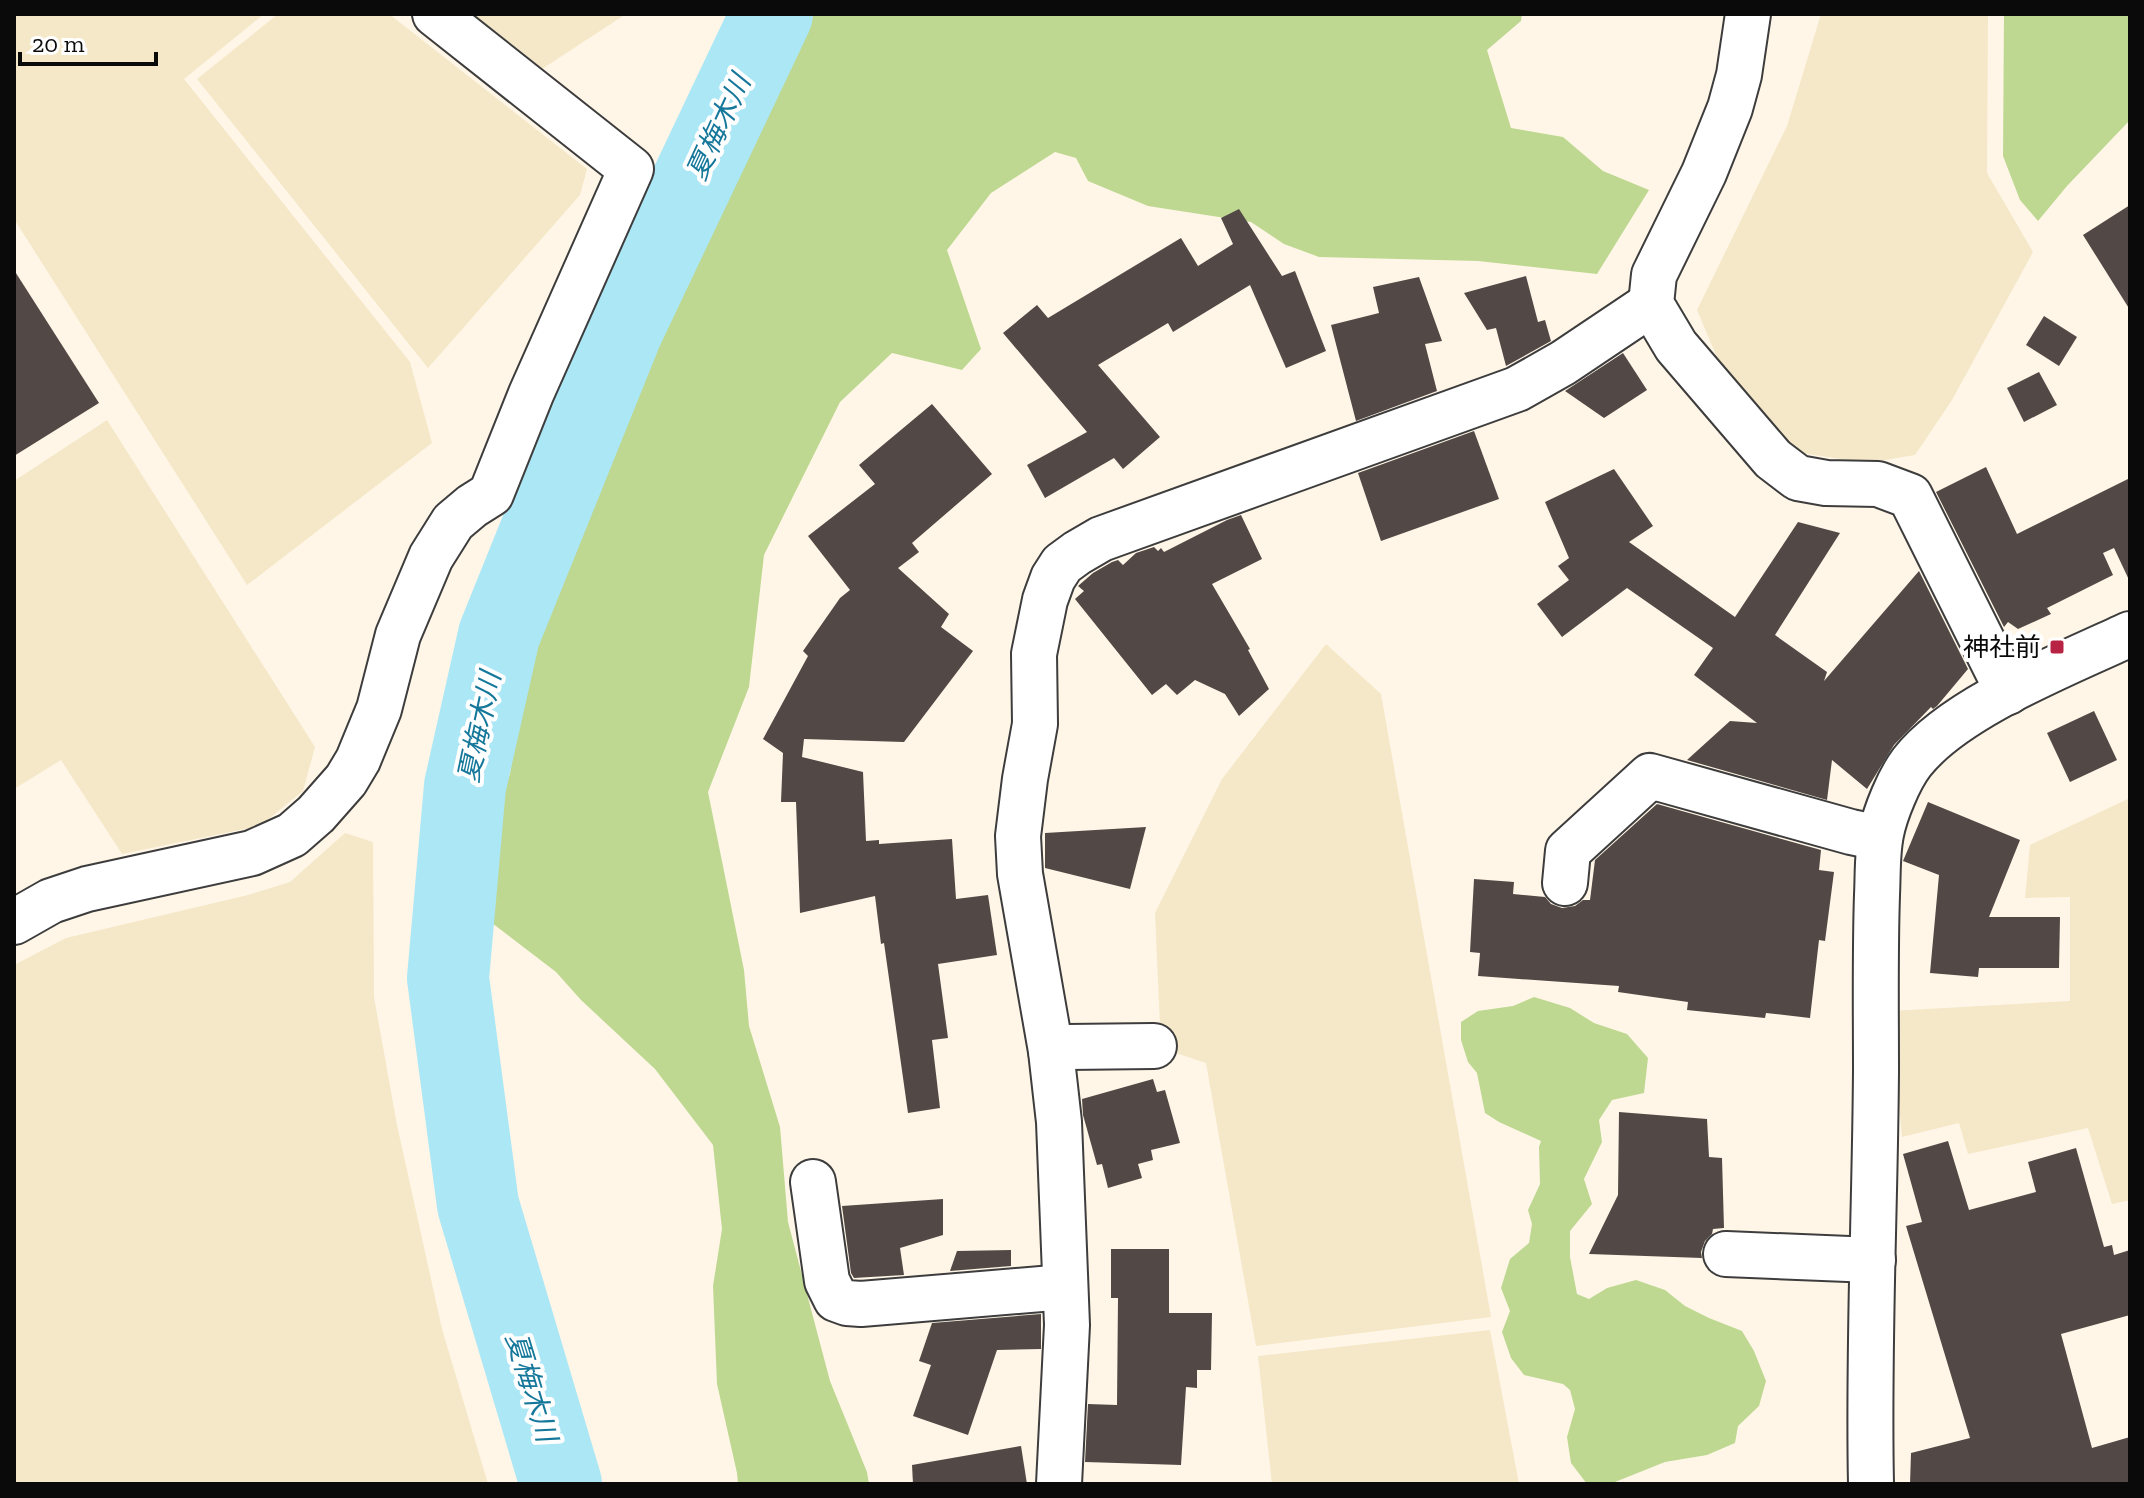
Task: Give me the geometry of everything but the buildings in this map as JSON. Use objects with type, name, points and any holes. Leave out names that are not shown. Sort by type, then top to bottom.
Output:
[{"type":"street","points":[[14,922],[51,901],[87,889],[252,853],[292,835],[316,814],[346,780],[358,760],[379,709],[398,635],[431,557],[453,522],[491,494],[531,394],[631,169],[435,14]]},
{"type":"street","points":[[1748,14],[1739,75],[1730,108],[1704,173],[1654,275],[1651,304],[1676,346],[1773,459],[1798,478],[1826,483],[1878,484],[1910,496],[2008,692]]},
{"type":"street","points":[[1059,1484],[1067,1325],[1059,1122],[1051,1051],[1020,874],[1018,836],[1035,724],[1034,654],[1045,600],[1053,578],[1062,564],[1101,539],[1517,389],[1563,363],[1651,304]]},
{"type":"street","points":[[1871,1484],[1880,838],[1899,786],[1911,764],[1931,741],[2008,692],[2130,634]]},
{"type":"street","points":[[1565,883],[1568,851],[1650,776],[1880,838]]},
{"type":"street","points":[[1051,1051],[1067,1047],[1154,1046]]},
{"type":"street","points":[[813,1182],[827,1281],[836,1299],[861,1304],[1065,1287]]},
{"type":"street","points":[[1726,1254],[1873,1260]]},
{"type":"shaded area","points":[[14,14],[264,14],[184,79],[410,362],[432,443],[247,585],[14,219]]},
{"type":"shaded area","points":[[278,14],[389,14],[587,169],[580,195],[428,368],[197,79]]},
{"type":"shaded area","points":[[463,14],[626,14],[542,69],[511,51]]},
{"type":"shaded area","points":[[1821,14],[1988,14],[1987,173],[2033,252],[1952,400],[1915,455],[1867,463],[1795,452],[1727,381],[1697,310],[1787,126]]},
{"type":"shaded area","points":[[107,420],[315,747],[303,791],[260,826],[122,854],[61,760],[14,789],[14,481]]},
{"type":"shaded area","points":[[1326,644],[1381,694],[1491,1317],[1256,1346],[1206,1063],[1161,1048],[1155,913],[1222,779]]},
{"type":"shaded area","points":[[2130,798],[2130,1200],[2112,1204],[2088,1128],[1968,1154],[1959,1123],[1902,1137],[1891,1011],[2070,1001],[2070,897],[2025,898],[2030,845]]},
{"type":"shaded area","points":[[345,833],[373,842],[374,997],[397,1125],[442,1329],[488,1484],[14,1484],[14,965],[66,938],[248,895],[290,882]]},
{"type":"shaded area","points":[[1490,1330],[1519,1484],[1272,1484],[1258,1356]]},
{"type":"green space","points":[[795,14],[1522,14],[1521,21],[1487,50],[1511,128],[1563,137],[1603,171],[1649,190],[1597,274],[1478,261],[1319,257],[1284,244],[1251,222],[1148,206],[1088,181],[1076,158],[1055,152],[991,193],[947,250],[981,349],[962,370],[892,353],[840,402],[764,555],[749,687],[708,792],[744,970],[749,1026],[780,1127],[788,1222],[830,1381],[869,1484],[738,1484],[717,1384],[713,1286],[722,1229],[713,1145],[655,1069],[581,1000],[556,972],[488,920],[486,838],[510,774],[538,581],[727,152]]},
{"type":"green space","points":[[2004,14],[2130,14],[2130,120],[2038,221],[2020,200],[2003,156]]},
{"type":"green space","points":[[1534,997],[1570,1008],[1594,1023],[1627,1034],[1648,1058],[1644,1093],[1612,1100],[1599,1120],[1602,1142],[1584,1179],[1592,1204],[1570,1231],[1570,1257],[1577,1294],[1589,1299],[1607,1288],[1636,1280],[1665,1290],[1685,1306],[1742,1331],[1766,1381],[1759,1406],[1738,1426],[1735,1443],[1707,1455],[1665,1462],[1610,1484],[1587,1484],[1571,1463],[1567,1437],[1575,1409],[1570,1390],[1563,1384],[1524,1375],[1511,1358],[1502,1332],[1510,1311],[1501,1288],[1510,1259],[1529,1243],[1532,1224],[1528,1210],[1540,1184],[1541,1141],[1485,1113],[1477,1073],[1468,1062],[1461,1040],[1461,1022],[1478,1011],[1513,1006]]},
{"type":"waterway","name":"夏梅木川","points":[[561,1484],[478,1205],[448,978],[465,786],[499,635],[622,330],[772,14]]},
{"type":"place","name":"神社前","points":[[2057,647]]}]
